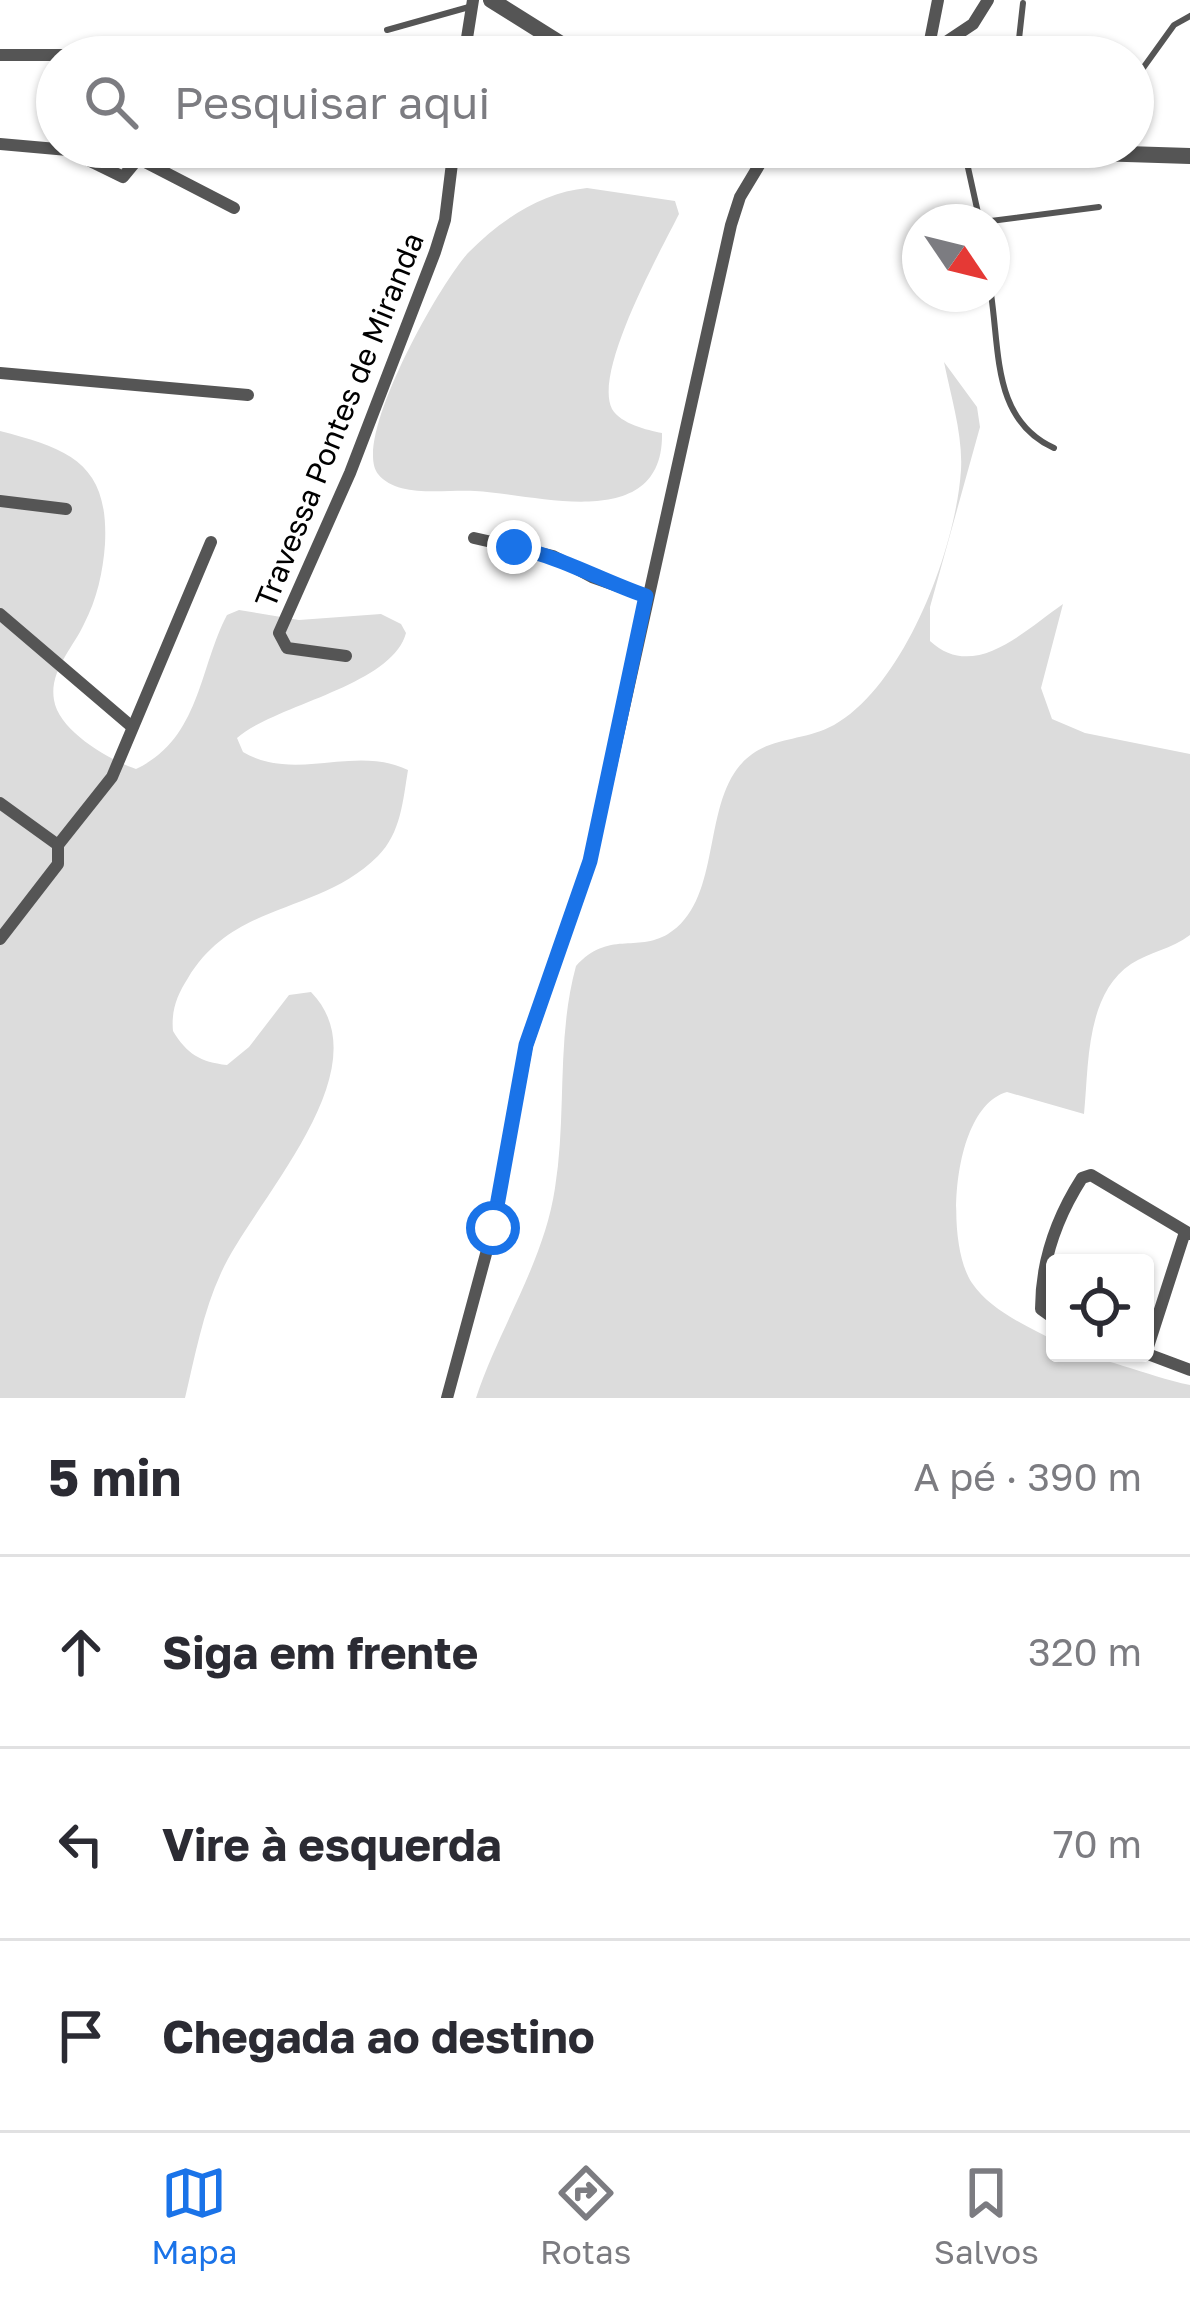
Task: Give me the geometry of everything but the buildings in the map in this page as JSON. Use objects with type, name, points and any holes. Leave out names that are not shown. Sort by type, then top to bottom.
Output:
[{"type":"street","points":[[491,0],[548,36]]},
{"type":"street","points":[[931,36],[938,0]]},
{"type":"street","points":[[956,36],[974,24],[988,0]]},
{"type":"street","points":[[468,36],[473,3]]},
{"type":"street","points":[[0,55],[36,55]]},
{"type":"street","points":[[0,144],[36,147]]},
{"type":"street","points":[[1154,155],[1190,156]]},
{"type":"street","points":[[105,168],[123,177],[130,168]]},
{"type":"street","points":[[158,168],[234,208]]},
{"type":"street","name":"Travessa Pontes de Miranda","points":[[346,656],[286,648],[279,633],[350,473],[435,252],[446,220],[452,168]]},
{"type":"street","points":[[447,1398],[493,1228],[526,1045],[590,861],[731,225],[740,197],[757,168]]},
{"type":"street","points":[[0,374],[248,395]]},
{"type":"street","points":[[0,501],[66,509]]},
{"type":"street","points":[[474,538],[553,556],[592,578],[646,596]]},
{"type":"street","points":[[0,939],[58,864],[58,845],[112,777],[212,542]]},
{"type":"street","points":[[0,614],[131,726]]},
{"type":"street","points":[[0,803],[58,845]]},
{"type":"street","points":[[1050,1254],[1058,1223],[1082,1178],[1091,1175],[1188,1233],[1154,1330]]},
{"type":"street","points":[[1046,1270],[1041,1289],[1041,1309],[1046,1313]]},
{"type":"street","points":[[1154,1356],[1190,1370]]},
{"type":"lane","points":[[387,30],[473,3]]},
{"type":"lane","points":[[1019,36],[1023,3]]},
{"type":"lane","points":[[1154,53],[1174,25],[1190,16]]},
{"type":"lane","points":[[978,168],[981,204]]},
{"type":"lane","points":[[1010,218],[1099,207]]},
{"type":"lane","points":[[994,312],[1015,422],[1028,437],[1054,448]]},
{"type":"shaded area","points":[[587,188],[675,201],[679,214],[631,312],[609,392],[612,409],[622,419],[662,433],[657,465],[642,486],[620,497],[592,501],[423,491],[387,482],[378,474],[373,456],[377,429],[403,361],[456,268],[508,219],[554,195]]},
{"type":"shaded area","points":[[944,362],[977,407],[980,427],[930,607],[930,641],[947,652],[981,654],[1015,638],[1063,604],[1041,688],[1052,719],[1085,733],[1190,754],[1190,935],[1131,964],[1105,994],[1092,1033],[1084,1114],[1007,1092],[989,1103],[974,1122],[958,1178],[956,1209],[963,1264],[989,1301],[1046,1336],[1046,1362],[1107,1362],[1190,1385],[1190,1398],[476,1398],[549,1215],[559,1160],[566,1021],[576,966],[600,948],[656,939],[684,920],[704,880],[719,810],[737,769],[770,745],[834,725],[860,706],[883,679],[922,612],[949,537],[961,470]]},
{"type":"shaded area","points":[[0,431],[65,454],[92,478],[100,495],[105,544],[99,585],[53,689],[65,723],[112,759],[136,769],[173,740],[195,701],[227,615],[239,610],[299,620],[381,614],[401,624],[406,633],[379,667],[237,738],[243,752],[263,761],[367,761],[408,770],[396,827],[378,856],[330,889],[229,934],[207,953],[178,997],[173,1031],[178,1039],[195,1056],[227,1065],[249,1047],[289,995],[311,992],[330,1023],[333,1058],[324,1096],[306,1134],[221,1273],[204,1319],[185,1398],[0,1398]]},
{"type":"route","points":[[493,1228],[526,1045],[590,861],[646,596],[592,578],[553,556],[514,547]]}]
